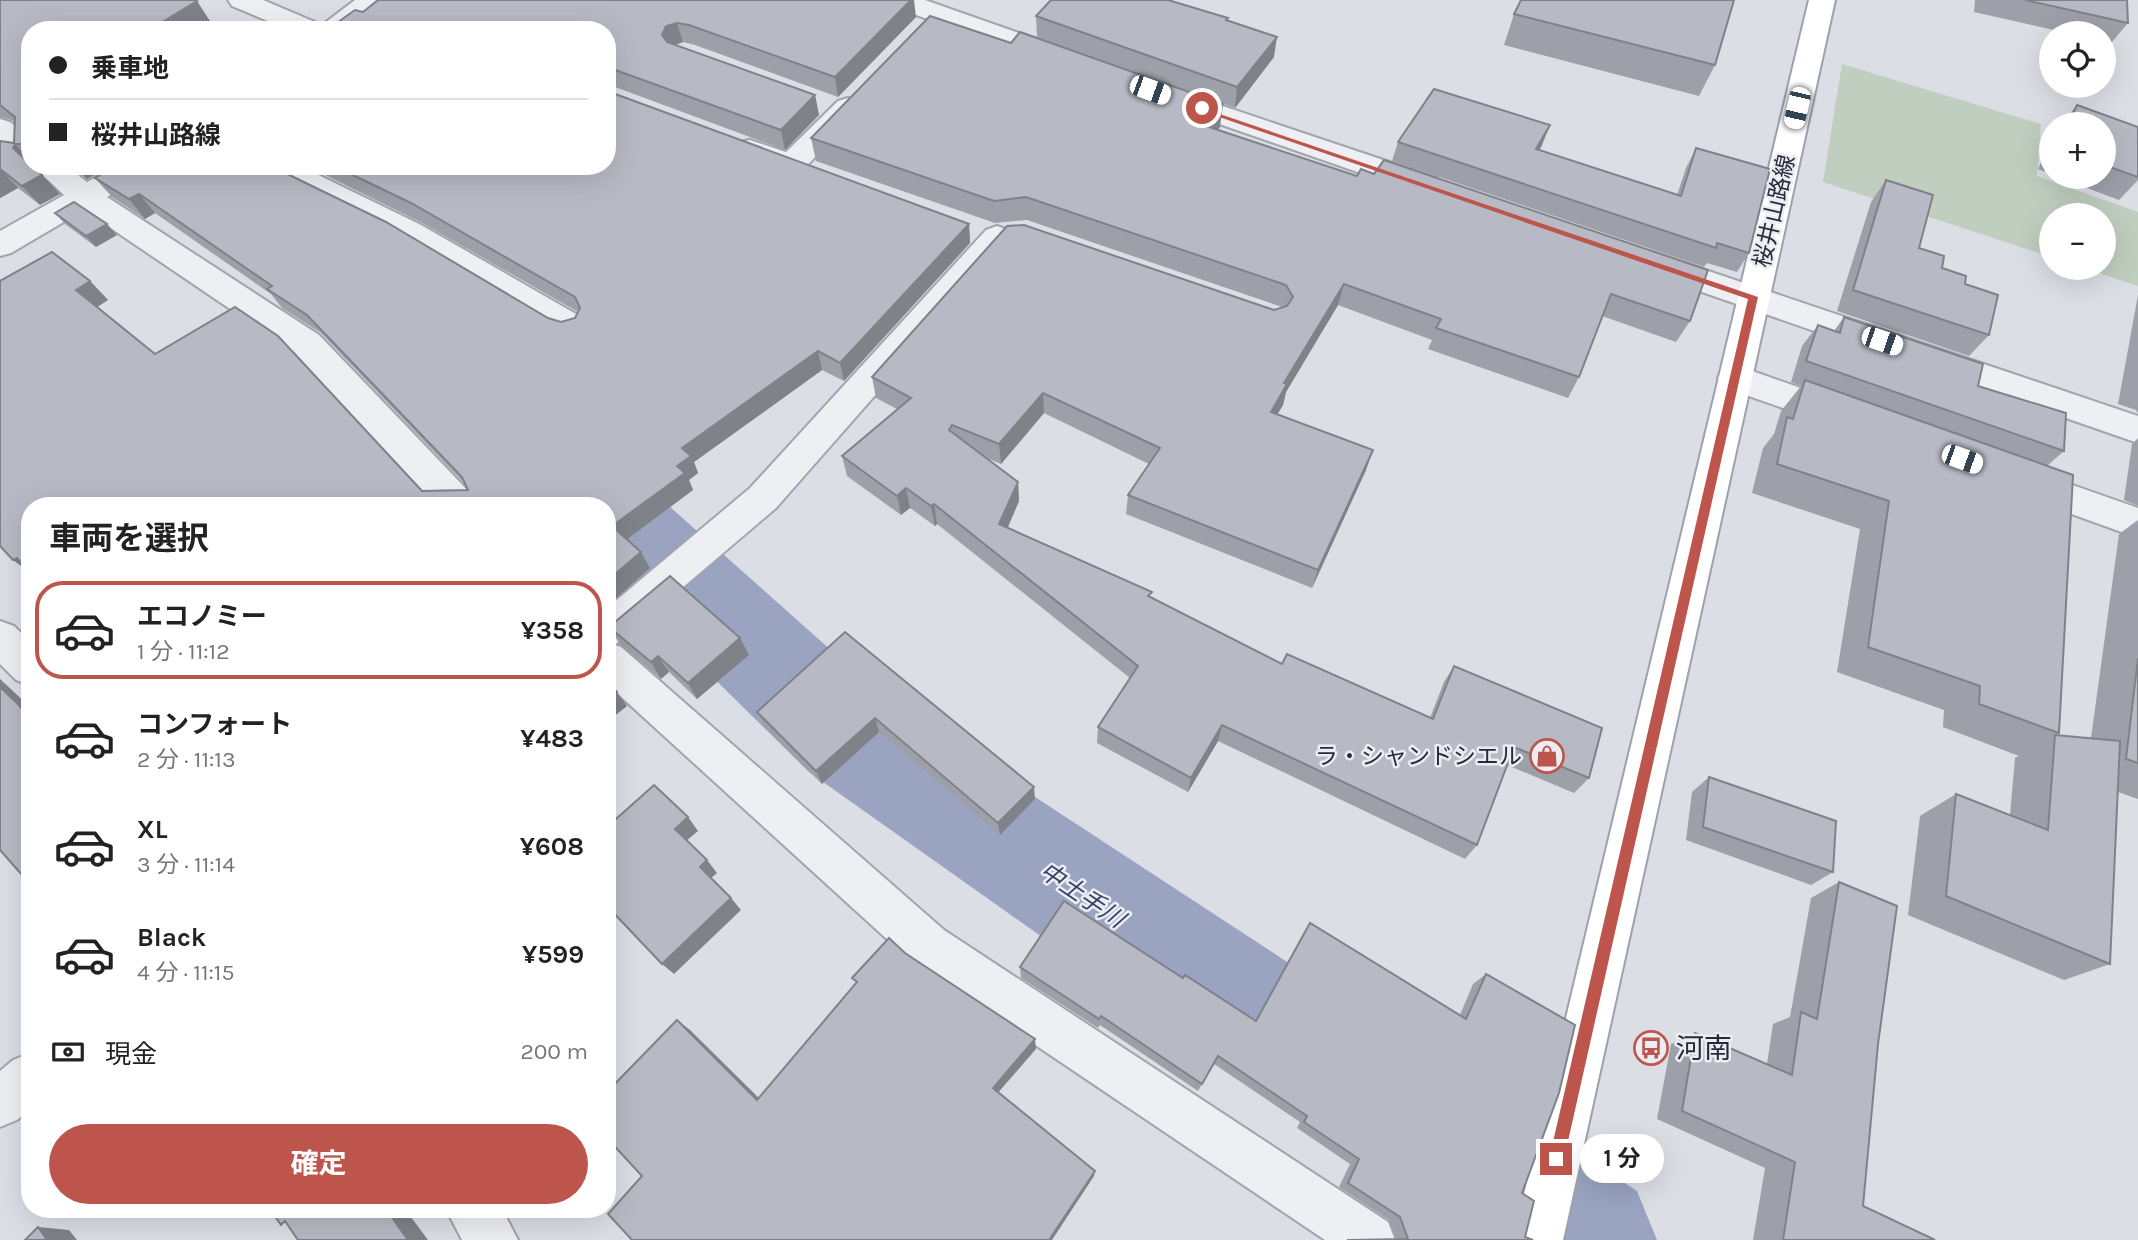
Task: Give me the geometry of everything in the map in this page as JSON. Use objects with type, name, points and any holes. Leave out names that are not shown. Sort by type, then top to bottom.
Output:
[{"type":"main road","name":"桜井山路線","points":[[1538,1240],[1822,0]]},
{"type":"street","points":[[241,0],[291,21]]},
{"type":"street","points":[[344,21],[372,0]]},
{"type":"street","points":[[900,0],[937,16],[1084,66]]},
{"type":"street","points":[[1150,90],[1452,194]]},
{"type":"street","points":[[730,142],[804,170],[842,102]]},
{"type":"street","points":[[0,128],[21,145]]},
{"type":"street","points":[[59,175],[87,198],[307,344],[452,497]]},
{"type":"street","points":[[0,245],[124,175]]},
{"type":"street","points":[[293,175],[410,232],[571,326]]},
{"type":"street","points":[[616,623],[764,498],[997,233]]},
{"type":"street","points":[[1635,257],[2138,430]]},
{"type":"street","points":[[1735,377],[1865,425]]},
{"type":"street","points":[[1995,471],[2138,523]]},
{"type":"street","points":[[0,638],[21,659]]},
{"type":"street","points":[[616,667],[928,946],[1370,1240]]},
{"type":"street","points":[[0,1103],[21,1085]]},
{"type":"street","points":[[477,1218],[493,1240]]},
{"type":"green space","points":[[1842,64],[2039,123],[2039,189],[2073,189],[2113,203],[2039,203],[2039,253],[1823,182]]},
{"type":"green space","points":[[2116,204],[2138,212],[2138,286],[2116,279]]},
{"type":"building","points":[[0,0],[197,1],[164,21],[21,21],[21,144],[15,144],[13,148],[21,156],[21,175],[42,175],[22,186],[0,169],[0,141],[14,143],[15,117],[0,105]]},
{"type":"building","points":[[378,0],[911,0],[835,77],[689,25],[677,23],[666,26],[662,35],[667,42],[815,95],[781,130],[616,70],[616,21],[340,21],[355,10],[363,12]]},
{"type":"building","points":[[1051,0],[1168,0],[1228,18],[1226,20],[1277,37],[1237,87],[1036,16]]},
{"type":"building","points":[[1521,0],[1734,0],[1715,65],[1514,14]]},
{"type":"building","points":[[2025,0],[2127,0],[2128,23]]},
{"type":"building","points":[[930,16],[1011,43],[1020,32],[1223,104],[1206,126],[1357,176],[1361,169],[1374,174],[1384,160],[1708,270],[1690,321],[1611,294],[1579,377],[1436,328],[1441,319],[1344,284],[1284,383],[1287,384],[1271,412],[1373,450],[1318,570],[1128,495],[1160,448],[1043,393],[999,444],[952,425],[949,430],[1018,482],[999,524],[1152,592],[1148,596],[1282,664],[1287,654],[1433,719],[1454,666],[1602,728],[1589,778],[1514,747],[1477,845],[1222,725],[1191,778],[1098,727],[1138,666],[934,504],[931,506],[906,488],[897,496],[842,456],[911,398],[872,377],[1007,226],[1024,225],[1274,310],[1287,306],[1293,297],[1286,285],[1026,197],[994,201],[811,138]]},
{"type":"building","points":[[1434,89],[1550,125],[1536,149],[1681,196],[1696,148],[1770,169],[1749,253],[1717,243],[1716,248],[1398,142]]},
{"type":"building","points":[[616,94],[969,224],[840,363],[818,351],[682,448],[691,456],[677,466],[685,473],[616,523],[616,497],[21,497],[21,563],[17,558],[13,560],[0,546],[0,281],[52,252],[90,281],[76,290],[155,354],[235,307],[278,336],[422,491],[468,490],[462,477],[307,315],[267,289],[272,286],[139,194],[129,199],[95,178],[100,175],[289,175],[386,222],[548,318],[561,322],[575,318],[580,308],[575,297],[411,203],[353,175],[616,175]]},
{"type":"building","points":[[2077,105],[2096,112],[2074,112]]},
{"type":"building","points":[[2116,119],[2138,127],[2138,177],[2116,169]]},
{"type":"building","points":[[1886,180],[1933,195],[1919,248],[1944,256],[1942,268],[1966,276],[1965,284],[1998,295],[1989,335],[1853,290]]},
{"type":"building","points":[[74,202],[107,224],[86,236],[55,213]]},
{"type":"building","points":[[1844,317],[1983,364],[1978,386],[2066,413],[2064,451],[1806,361],[1818,325],[1840,333]]},
{"type":"building","points":[[1805,380],[2073,475],[2059,733],[1979,704],[1980,686],[1868,647],[1889,501],[1777,464],[1787,417],[1793,419]]},
{"type":"building","points":[[616,530],[641,552],[616,573]]},
{"type":"building","points":[[670,576],[740,638],[688,683],[658,656],[651,662],[616,633],[616,621]]},
{"type":"building","points":[[845,632],[1034,787],[998,823],[875,718],[816,771],[757,712]]},
{"type":"building","points":[[2138,658],[2138,763],[2126,759]]},
{"type":"building","points":[[0,687],[21,708],[21,874],[0,850]]},
{"type":"building","points":[[2055,735],[2120,741],[2110,964],[1946,896],[1956,794],[2048,830]]},
{"type":"building","points":[[1709,777],[1836,821],[1833,872],[1703,827]]},
{"type":"building","points":[[654,785],[688,817],[675,829],[707,860],[700,867],[731,898],[662,964],[616,915],[616,819]]},
{"type":"building","points":[[1839,882],[1897,906],[1878,1044],[1863,1206],[1935,1240],[1783,1240],[1795,1162],[1682,1111],[1695,1033],[1792,1075],[1801,1012],[1817,1019]]},
{"type":"building","points":[[1064,901],[1183,978],[1185,975],[1256,1021],[1310,923],[1466,1019],[1486,974],[1575,1025],[1559,1093],[1522,1193],[1534,1201],[1525,1237],[1533,1240],[1347,1240],[1408,1239],[1400,1217],[1348,1183],[1359,1159],[1304,1122],[1307,1116],[1218,1056],[1202,1084],[1101,1016],[1099,1019],[1020,967]]},
{"type":"building","points":[[889,938],[905,953],[1035,1039],[993,1088],[1095,1171],[1049,1240],[632,1240],[612,1218],[616,1218],[616,1205],[642,1176],[616,1148],[616,1083],[677,1020],[757,1100],[857,982],[852,978]]},
{"type":"building","points":[[276,1218],[392,1218],[408,1240],[298,1240],[285,1221],[281,1225]]},
{"type":"building","points":[[38,1227],[47,1240],[25,1240]]},
{"type":"waterway","name":"中土手川","points":[[616,518],[848,736],[1588,1240]]},
{"type":"place","name":"ラ・シャンドシエル","points":[[1547,756]]},
{"type":"place","name":"河南","points":[[1651,1048]]},
{"type":"route","points":[[1202,108],[1753,297],[1556,1159]]}]
